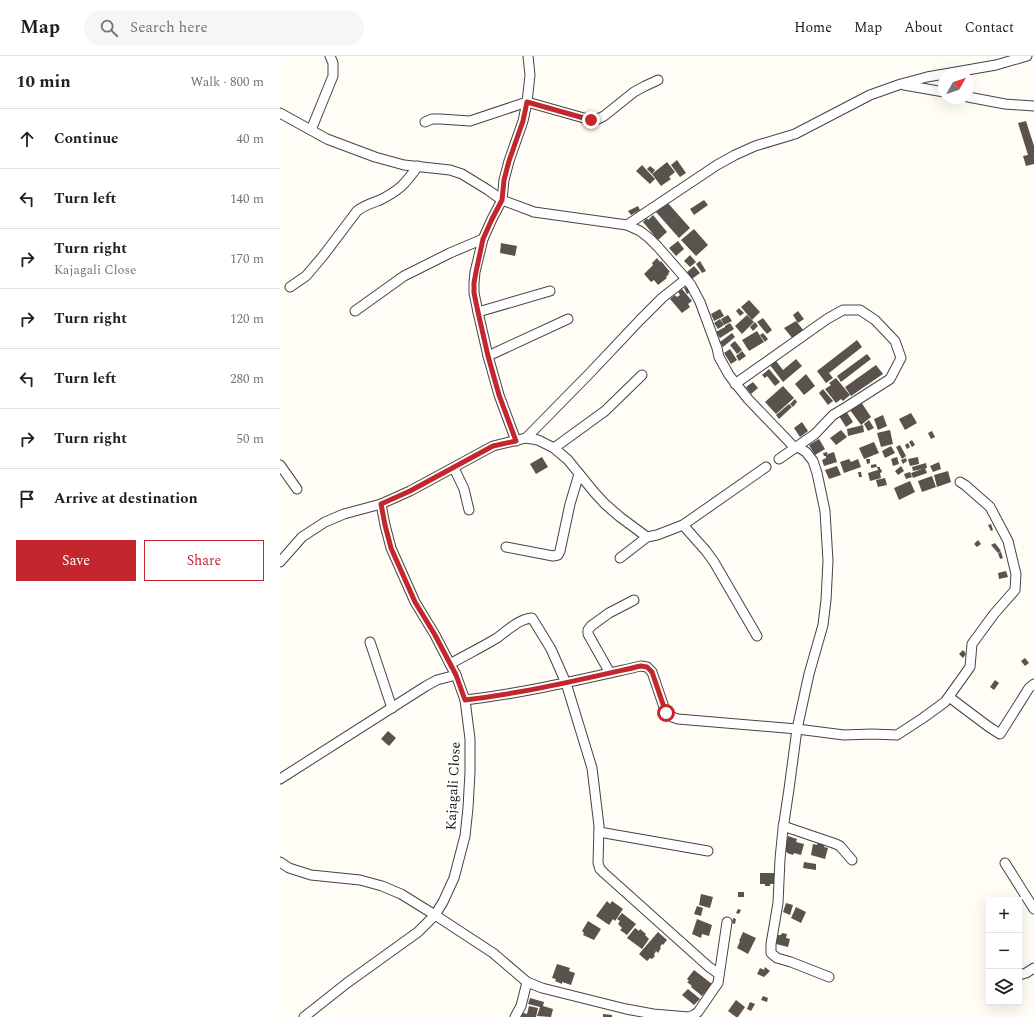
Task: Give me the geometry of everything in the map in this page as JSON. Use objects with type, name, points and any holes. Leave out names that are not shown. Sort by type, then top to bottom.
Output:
[{"type":"street","points":[[311,130],[333,76],[333,63],[330,56]]},
{"type":"street","points":[[516,441],[499,395],[488,356],[474,293],[474,283],[483,239],[502,200],[504,180],[509,161],[523,121],[530,75],[528,56]]},
{"type":"street","points":[[627,225],[717,165],[735,155],[755,146],[795,134],[870,95],[901,84],[944,73],[996,65],[1027,56]]},
{"type":"street","points":[[425,122],[432,119],[470,121],[527,102],[591,120],[598,119],[604,116],[634,92],[658,80]]},
{"type":"street","points":[[901,84],[938,91]]},
{"type":"street","points":[[974,98],[1005,104],[1034,106]]},
{"type":"street","points":[[280,113],[327,139],[375,157],[393,162],[450,170],[462,174],[502,200],[534,212],[627,225],[640,231],[649,238],[691,285],[700,302],[717,348],[718,357],[735,384],[748,399],[798,448],[806,452],[813,461],[818,473],[825,511],[828,568],[826,600],[823,625],[809,674],[797,729],[783,826],[778,903],[771,944],[771,953],[777,958],[828,977]]},
{"type":"street","points":[[290,286],[306,276],[357,211],[399,189],[418,166]]},
{"type":"street","points":[[355,311],[404,276],[450,253],[483,239]]},
{"type":"street","points":[[526,438],[662,298],[686,278]]},
{"type":"street","points":[[478,312],[550,291]]},
{"type":"street","points":[[735,384],[827,319],[843,310],[860,310],[875,320],[895,341],[901,358],[890,379],[834,415],[798,448],[779,459]]},
{"type":"street","points":[[488,356],[568,319]]},
{"type":"street","points":[[554,448],[605,411],[642,375]]},
{"type":"street","points":[[280,562],[302,537],[325,522],[344,514],[381,504],[410,491],[493,446],[526,438],[538,440],[554,448],[568,460],[605,504],[647,538]]},
{"type":"street","points":[[280,466],[297,489]]},
{"type":"street","points":[[620,558],[647,538],[683,525],[766,467]]},
{"type":"street","points":[[454,468],[464,489],[469,510]]},
{"type":"street","points":[[506,547],[553,556],[558,555],[579,474]]},
{"type":"street","points":[[465,700],[502,695],[566,683],[641,666],[647,667],[652,672],[666,713],[678,719],[797,729],[844,735],[897,735],[945,702],[970,667],[972,644],[994,614],[1015,590],[1016,574],[1008,541],[990,507],[960,482]]},
{"type":"street","name":"Kajagali Close","points":[[304,1017],[347,983],[418,932],[435,915],[454,878],[465,836],[468,808],[470,752],[465,700],[456,675],[435,635],[415,602],[391,548],[381,504]]},
{"type":"street","points":[[683,525],[714,562],[757,636]]},
{"type":"street","points":[[610,673],[588,634],[588,630],[591,626],[609,613],[634,600]]},
{"type":"street","points":[[450,664],[492,641],[526,618],[532,618],[551,649],[566,683],[592,768],[599,832],[598,863],[600,868],[709,967],[719,974]]},
{"type":"street","points":[[370,642],[392,708]]},
{"type":"street","points":[[280,779],[426,686],[447,677],[456,675]]},
{"type":"street","points":[[949,697],[1000,734],[1029,688],[1034,684]]},
{"type":"street","points":[[783,826],[836,844],[840,846],[852,860]]},
{"type":"street","points":[[599,832],[708,851]]},
{"type":"street","points":[[280,862],[289,868],[311,876],[360,880],[382,886],[401,894],[493,953],[526,982],[582,999],[653,1015],[695,1016],[718,983],[727,922]]},
{"type":"street","points":[[1005,863],[1034,909]]},
{"type":"street","points":[[1022,974],[1034,968]]},
{"type":"street","points":[[516,1017],[521,1006],[526,982]]},
{"type":"building","points":[[1026,121],[1034,146],[1034,164],[1026,166],[1023,156],[1028,155],[1018,123]]},
{"type":"building","points":[[677,160],[686,173],[680,177],[671,165]]},
{"type":"building","points":[[667,162],[675,172],[669,177],[671,179],[661,186],[652,174]]},
{"type":"building","points":[[642,165],[655,179],[650,184],[636,171]]},
{"type":"building","points":[[650,166],[655,170],[652,174],[647,169]]},
{"type":"building","points":[[704,200],[708,205],[694,215],[690,209]]},
{"type":"building","points":[[667,202],[690,228],[679,238],[656,212]]},
{"type":"building","points":[[638,206],[640,210],[631,215],[628,211]]},
{"type":"building","points":[[653,215],[667,232],[658,240],[643,222],[647,218],[648,220]]},
{"type":"building","points":[[694,229],[708,245],[696,256],[681,240]]},
{"type":"building","points":[[678,241],[684,249],[676,256],[669,248]]},
{"type":"building","points":[[501,243],[517,246],[515,256],[500,253]]},
{"type":"building","points":[[690,255],[696,262],[690,267],[684,261]]},
{"type":"building","points":[[657,258],[670,272],[666,277],[667,278],[658,285],[654,280],[651,282],[644,274],[653,265],[652,263]]},
{"type":"building","points":[[700,261],[706,271],[702,273],[696,264]]},
{"type":"building","points":[[694,266],[700,273],[692,279],[687,272]]},
{"type":"building","points":[[687,286],[690,292],[687,294],[684,288]]},
{"type":"building","points":[[682,289],[692,301],[688,304],[690,307],[682,313],[670,299],[675,295],[677,297],[680,295],[678,292]]},
{"type":"building","points":[[749,300],[760,312],[752,320],[741,307]]},
{"type":"building","points":[[739,308],[744,313],[740,316],[736,311]]},
{"type":"building","points":[[720,309],[724,316],[714,321],[711,314]]},
{"type":"building","points":[[798,311],[804,319],[798,323],[793,315]]},
{"type":"building","points":[[728,315],[732,321],[724,325],[721,319]]},
{"type":"building","points":[[747,315],[754,322],[742,334],[735,326]]},
{"type":"building","points":[[763,318],[772,330],[767,334],[757,322]]},
{"type":"building","points":[[720,319],[724,325],[718,329],[714,323]]},
{"type":"building","points":[[796,321],[804,331],[793,339],[784,328]]},
{"type":"building","points":[[755,322],[758,326],[753,331],[750,327]]},
{"type":"building","points":[[730,323],[734,329],[720,338],[716,332]]},
{"type":"building","points":[[757,331],[764,342],[749,351],[742,340]]},
{"type":"building","points":[[732,333],[735,337],[723,347],[720,342]]},
{"type":"building","points":[[763,333],[768,339],[765,342],[760,335]]},
{"type":"building","points":[[857,340],[862,347],[829,373],[833,378],[826,383],[817,371]]},
{"type":"building","points":[[735,341],[742,350],[737,354],[730,345]]},
{"type":"building","points":[[730,349],[737,360],[731,364],[724,353]]},
{"type":"building","points":[[742,351],[746,356],[739,361],[736,356]]},
{"type":"building","points":[[867,354],[871,359],[841,382],[837,376]]},
{"type":"building","points":[[796,359],[802,366],[783,382],[770,365],[776,361],[783,370]]},
{"type":"building","points":[[876,365],[883,374],[851,396],[845,387]]},
{"type":"building","points":[[769,369],[780,382],[775,386],[767,376],[765,378],[762,375]]},
{"type":"building","points":[[806,374],[815,386],[804,395],[795,384]]},
{"type":"building","points":[[836,378],[850,395],[843,401],[841,399],[836,403],[825,389],[831,385],[829,383]]},
{"type":"building","points":[[753,382],[758,388],[751,394],[746,387]]},
{"type":"building","points":[[783,386],[794,398],[776,414],[765,402]]},
{"type":"building","points":[[823,389],[833,401],[828,405],[819,393]]},
{"type":"building","points":[[795,399],[797,402],[793,407],[790,404]]},
{"type":"building","points":[[861,402],[871,417],[861,425],[850,410]]},
{"type":"building","points":[[789,404],[792,407],[779,419],[776,415]]},
{"type":"building","points":[[846,411],[853,422],[846,427],[839,416]]},
{"type":"building","points":[[911,413],[917,423],[905,430],[899,419]]},
{"type":"building","points":[[883,415],[887,426],[878,430],[874,419]]},
{"type":"building","points":[[869,420],[874,428],[868,431],[864,424]]},
{"type":"building","points":[[802,422],[808,431],[800,437],[794,428]]},
{"type":"building","points":[[863,425],[864,432],[848,436],[847,429]]},
{"type":"building","points":[[841,430],[847,437],[836,445],[830,438]]},
{"type":"building","points":[[890,430],[893,444],[881,447],[877,433]]},
{"type":"building","points":[[932,431],[935,437],[931,439],[928,433]]},
{"type":"building","points":[[819,439],[825,449],[815,455],[809,445]]},
{"type":"building","points":[[912,440],[915,445],[912,447],[909,442]]},
{"type":"building","points":[[874,442],[879,453],[864,459],[859,448]]},
{"type":"building","points":[[908,443],[910,447],[907,449],[905,445]]},
{"type":"building","points":[[900,445],[906,456],[902,459],[896,447]]},
{"type":"building","points":[[891,446],[895,453],[885,458],[882,451]]},
{"type":"building","points":[[827,452],[828,456],[828,454],[834,452],[837,462],[824,466],[822,460],[826,458],[826,456],[824,456],[823,453]]},
{"type":"building","points":[[542,457],[548,467],[536,474],[530,464]]},
{"type":"building","points":[[897,457],[899,464],[893,466],[891,459]]},
{"type":"building","points":[[918,457],[919,464],[910,466],[908,459]]},
{"type":"building","points":[[906,458],[907,461],[903,464],[901,460]]},
{"type":"building","points":[[849,459],[851,462],[858,459],[861,467],[844,473],[840,462]]},
{"type":"building","points":[[866,459],[870,459],[870,463],[867,464]]},
{"type":"building","points":[[939,462],[941,469],[933,472],[930,466]]},
{"type":"building","points":[[926,463],[927,468],[913,471],[912,467]]},
{"type":"building","points":[[876,464],[877,467],[871,468],[871,465]]},
{"type":"building","points":[[837,466],[841,475],[829,479],[825,470]]},
{"type":"building","points":[[901,466],[904,471],[898,475],[895,471]]},
{"type":"building","points":[[877,467],[880,467],[881,469],[881,478],[870,481],[868,473],[878,470]]},
{"type":"building","points":[[925,468],[927,473],[913,478],[911,473]]},
{"type":"building","points":[[948,471],[951,482],[937,487],[934,475]]},
{"type":"building","points":[[858,472],[861,472],[862,477],[859,477]]},
{"type":"building","points":[[910,472],[912,477],[906,479],[904,474]]},
{"type":"building","points":[[932,476],[936,487],[922,492],[918,481]]},
{"type":"building","points":[[885,478],[887,485],[878,487],[876,480]]},
{"type":"building","points":[[910,481],[915,492],[899,500],[894,488]]},
{"type":"building","points":[[991,524],[993,530],[991,531],[988,525]]},
{"type":"building","points":[[978,540],[981,544],[977,547],[974,544]]},
{"type":"building","points":[[995,543],[1001,551],[998,553],[991,545]]},
{"type":"building","points":[[1001,552],[1003,558],[1000,559],[998,553]]},
{"type":"building","points":[[1006,571],[1008,577],[999,579],[998,573]]},
{"type":"building","points":[[963,650],[966,654],[963,658],[959,654]]},
{"type":"building","points":[[1025,658],[1029,663],[1025,666],[1021,661]]},
{"type":"building","points":[[995,680],[999,683],[994,690],[990,687]]},
{"type":"building","points":[[388,731],[396,738],[389,746],[381,739]]},
{"type":"building","points":[[788,836],[797,839],[796,842],[804,844],[801,855],[794,853],[793,855],[784,851]]},
{"type":"building","points":[[818,842],[825,844],[824,847],[828,848],[825,859],[811,855],[813,844],[817,845]]},
{"type":"building","points":[[804,862],[816,864],[816,870],[803,868]]},
{"type":"building","points":[[760,873],[777,873],[778,884],[770,884],[770,886],[765,886],[765,884],[760,884]]},
{"type":"building","points":[[738,892],[744,892],[744,897],[738,897]]},
{"type":"building","points":[[701,894],[713,897],[710,908],[699,905]]},
{"type":"building","points":[[607,901],[610,904],[612,901],[623,909],[615,921],[613,919],[609,925],[596,916]]},
{"type":"building","points":[[786,903],[793,905],[790,915],[783,912]]},
{"type":"building","points":[[697,906],[703,908],[701,916],[694,914]]},
{"type":"building","points":[[796,907],[806,912],[801,923],[791,918]]},
{"type":"building","points":[[738,909],[741,910],[739,914],[736,913]]},
{"type":"building","points":[[622,913],[636,924],[627,935],[620,930],[622,928],[618,924],[620,921],[617,919]]},
{"type":"building","points":[[733,918],[736,919],[735,924],[732,923]]},
{"type":"building","points":[[697,919],[712,925],[709,936],[702,934],[701,938],[692,934]]},
{"type":"building","points":[[588,921],[601,929],[594,940],[583,935],[584,933],[582,931]]},
{"type":"building","points":[[635,928],[639,931],[640,929],[649,939],[642,949],[627,938]]},
{"type":"building","points":[[658,932],[667,940],[663,945],[662,944],[658,953],[656,951],[655,956],[647,961],[639,954]]},
{"type":"building","points":[[743,932],[756,938],[748,954],[737,948]]},
{"type":"building","points":[[782,933],[787,934],[786,938],[790,939],[788,947],[776,944],[778,935],[781,935]]},
{"type":"building","points":[[557,964],[570,968],[569,971],[575,973],[571,985],[562,982],[562,984],[555,981],[556,979],[552,978]]},
{"type":"building","points":[[765,967],[770,971],[764,977],[757,974],[760,968],[764,970]]},
{"type":"building","points":[[694,970],[712,984],[702,996],[687,982],[689,981],[687,979]]},
{"type":"building","points":[[688,989],[700,999],[694,1005],[682,995]]},
{"type":"building","points":[[763,996],[768,998],[767,1002],[761,1000]]},
{"type":"building","points":[[530,998],[544,1002],[543,1006],[553,1009],[551,1017],[537,1016],[540,1007],[528,1004]]},
{"type":"building","points":[[736,1000],[745,1007],[738,1017],[728,1011]]},
{"type":"building","points":[[750,1002],[755,1004],[751,1011],[747,1009]]},
{"type":"building","points":[[529,1006],[538,1008],[536,1017],[519,1017],[520,1012],[527,1014]]},
{"type":"building","points":[[603,1014],[612,1015],[612,1017],[603,1017]]},
{"type":"route","points":[[591,120],[527,102],[523,121],[504,180],[502,200],[483,239],[474,283],[474,293],[488,356],[499,395],[516,441],[493,446],[410,491],[381,504],[391,548],[415,602],[435,635],[456,675],[465,700],[502,695],[566,683],[641,666],[647,667],[652,672],[666,713]]}]
